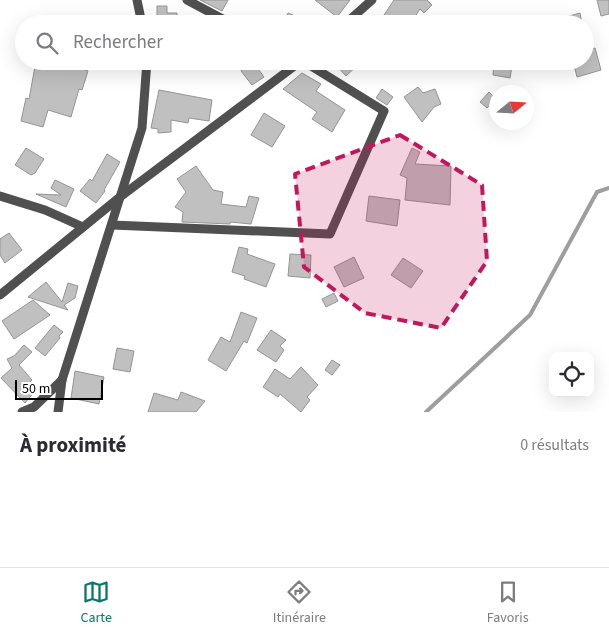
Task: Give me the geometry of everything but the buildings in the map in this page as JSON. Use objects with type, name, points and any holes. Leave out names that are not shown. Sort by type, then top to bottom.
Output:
[{"type":"street","points":[[137,0],[140,15]]},
{"type":"street","points":[[187,0],[215,15]]},
{"type":"street","points":[[355,15],[372,0]]},
{"type":"street","points":[[58,412],[62,380],[142,128],[147,70]]},
{"type":"street","points":[[0,295],[120,197],[290,70]]},
{"type":"street","points":[[112,225],[330,234],[384,111],[317,70]]},
{"type":"street","points":[[0,196],[45,210],[83,228]]},
{"type":"street","points":[[22,412],[34,407],[62,380]]},
{"type":"highlighted area","points":[[400,135],[482,185],[487,261],[441,328],[365,313],[304,267],[295,174]]},
{"type":"waterway","points":[[426,412],[530,315],[597,192],[609,188]]}]
